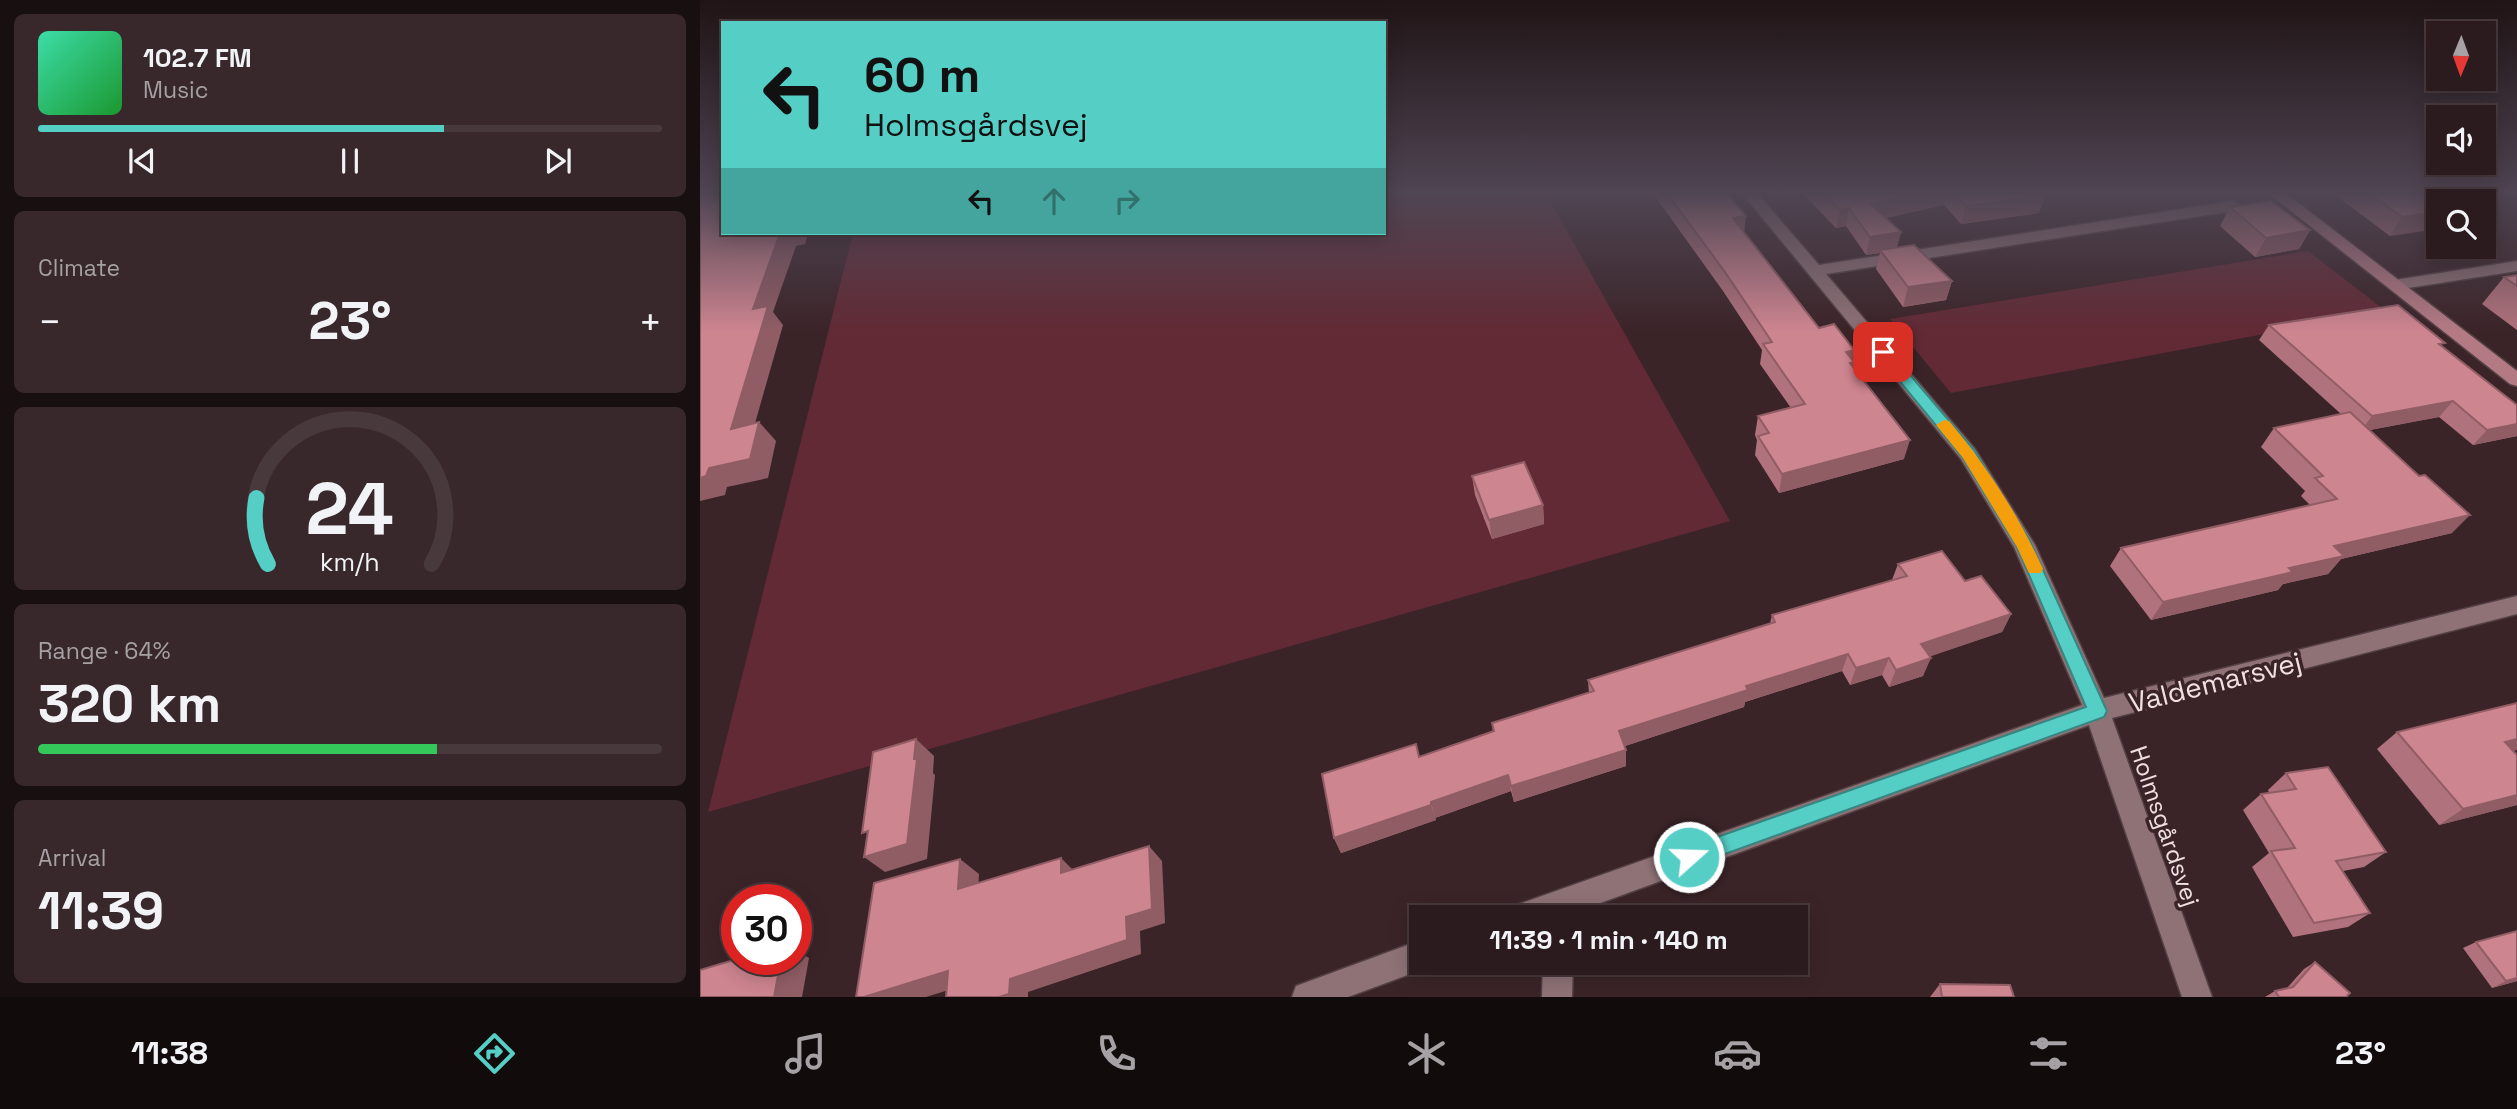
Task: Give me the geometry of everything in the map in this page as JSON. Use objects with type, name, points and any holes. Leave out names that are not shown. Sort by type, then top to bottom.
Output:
[{"type":"main road","points":[[2335,239],[2517,380]]},
{"type":"street","name":"Holmsgårdsvej","points":[[1787,239],[1968,454],[2024,545],[2097,711],[2197,997]]},
{"type":"street","points":[[1815,271],[2024,239]]},
{"type":"street","points":[[2395,285],[2517,266]]},
{"type":"street","name":"Valdemarsvej","points":[[1573,905],[2097,711],[2517,605]]},
{"type":"street","points":[[1307,997],[1409,959]]},
{"type":"street","points":[[1557,997],[1558,975]]},
{"type":"shaded area","points":[[852,239],[1571,239],[1730,521],[708,812]]},
{"type":"shaded area","points":[[2308,251],[2386,311],[1951,393],[1890,319]]},
{"type":"building","points":[[700,239],[778,239],[753,309],[768,306],[731,429],[759,422],[750,459],[709,468],[706,476],[700,478]]},
{"type":"building","points":[[1700,239],[1749,239],[1819,328],[1834,324],[1854,350],[1846,352],[1854,362],[1850,363],[1910,440],[1782,474],[1758,436],[1769,433],[1758,416],[1805,404],[1763,344],[1772,342]]},
{"type":"building","points":[[1914,245],[1952,281],[1908,287],[1880,250]]},
{"type":"building","points":[[2517,275],[2517,286],[2504,277]]},
{"type":"building","points":[[2398,305],[2445,343],[2439,344],[2517,405],[2517,424],[2487,430],[2453,401],[2372,416],[2269,325]]},
{"type":"building","points":[[2350,412],[2419,476],[2425,475],[2470,515],[2334,546],[2344,556],[2289,568],[2293,572],[2163,602],[2121,548],[2337,499],[2315,478],[2323,476],[2274,428]]},
{"type":"building","points":[[1524,462],[1543,505],[1489,520],[1472,476]]},
{"type":"building","points":[[1942,551],[1965,581],[1981,576],[2011,614],[1921,644],[1931,658],[1896,670],[1889,658],[1856,668],[1848,654],[1746,686],[1748,690],[1619,731],[1626,750],[1511,786],[1508,775],[1334,838],[1322,774],[1416,744],[1419,757],[1494,731],[1492,723],[1594,691],[1588,680],[1775,622],[1772,615],[1907,576],[1898,564]]},
{"type":"building","points":[[2517,703],[2517,739],[2505,742],[2517,755],[2517,795],[2463,809],[2397,732]]},
{"type":"building","points":[[916,739],[914,759],[917,759],[907,844],[864,857],[868,831],[862,833],[873,752]]},
{"type":"building","points":[[2328,767],[2386,852],[2336,861],[2370,913],[2314,923],[2271,851],[2295,848],[2261,794],[2296,789],[2286,773]]},
{"type":"building","points":[[1149,846],[1152,909],[1126,917],[1127,940],[1010,979],[1009,994],[999,997],[946,997],[948,971],[864,997],[856,997],[874,883],[960,859],[958,889],[1061,858],[1061,873]]},
{"type":"building","points":[[2517,931],[2517,978],[2506,981],[2476,942]]},
{"type":"building","points":[[2315,962],[2350,993],[2346,997],[2279,997],[2275,991],[2293,987]]},
{"type":"building","points":[[721,964],[721,975],[778,975],[774,997],[700,997],[700,970]]},
{"type":"building","points":[[1940,984],[2010,985],[2014,997],[1942,997]]},
{"type":"slow traffic","points":[[1944,425],[1968,454],[2024,545],[2035,569]]},
{"type":"route","points":[[1689,857],[2097,711],[2024,545],[1968,454],[1883,352]]}]
